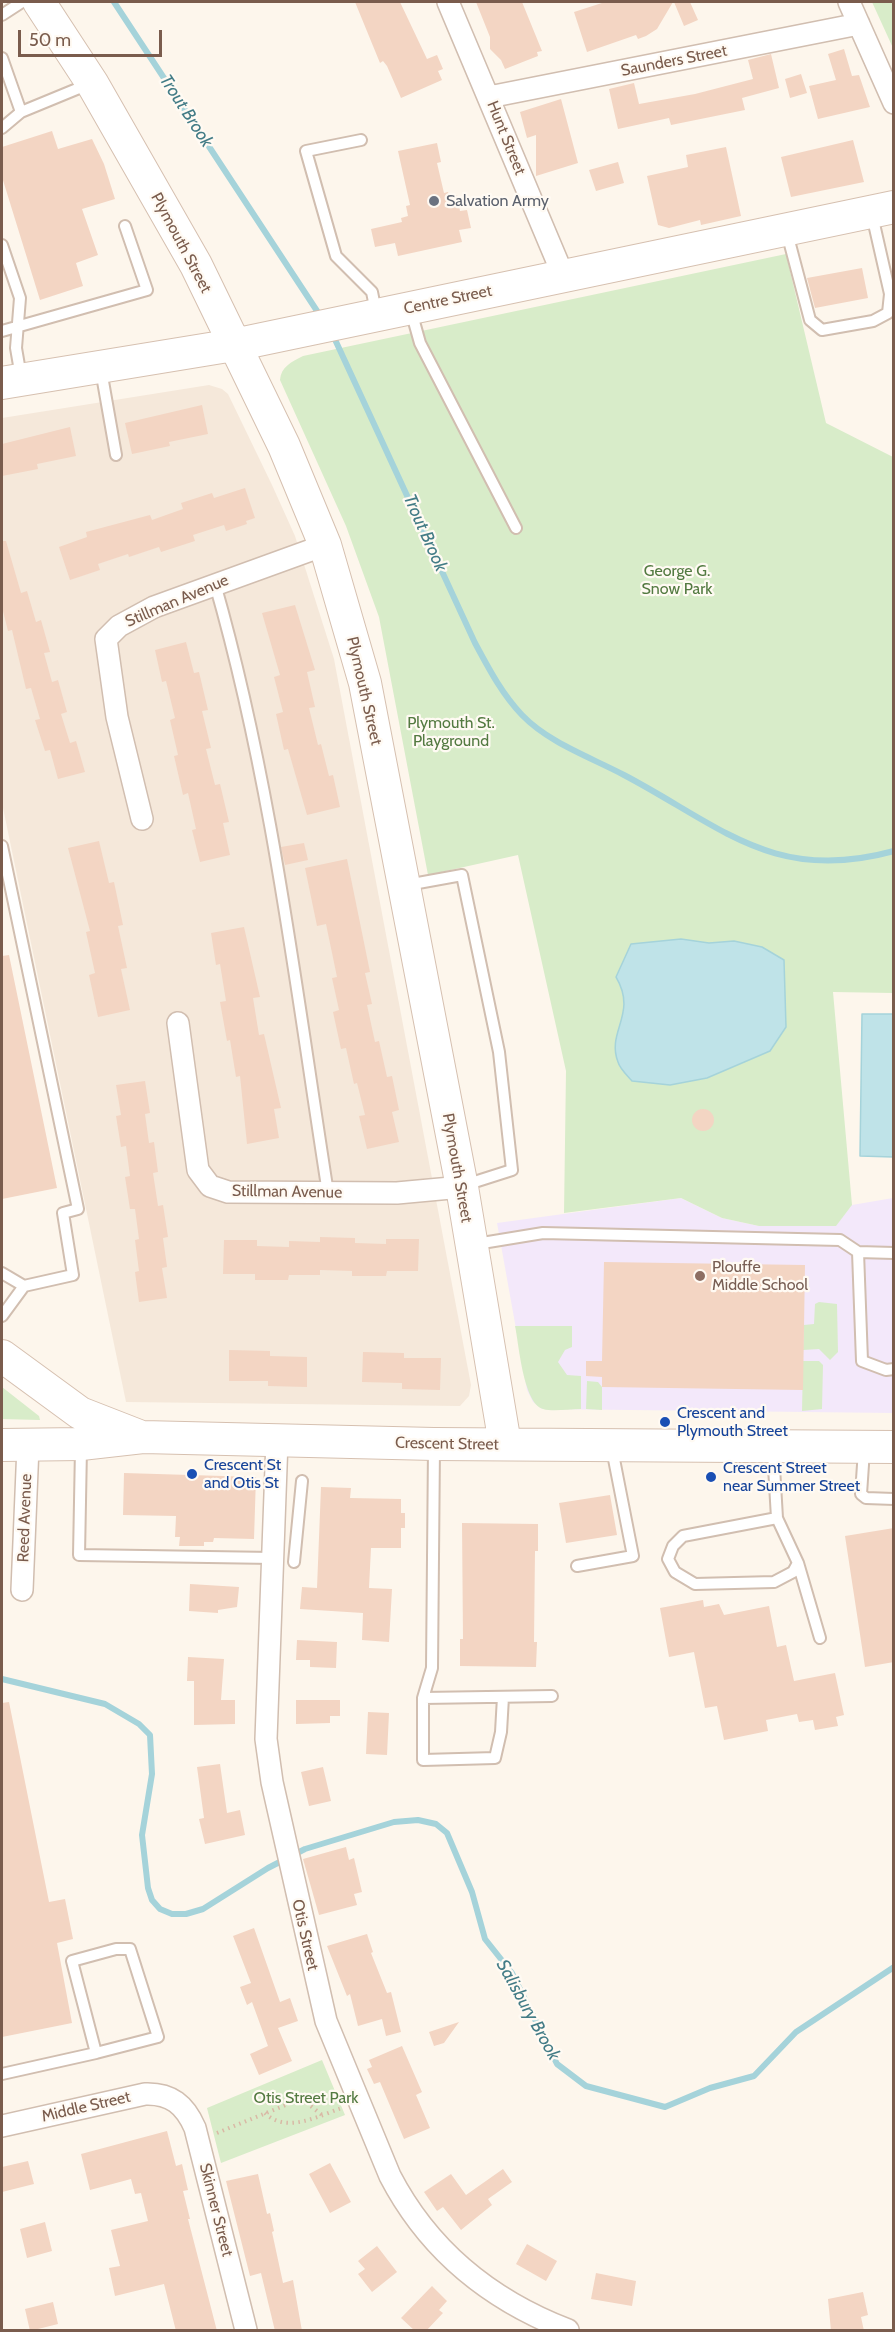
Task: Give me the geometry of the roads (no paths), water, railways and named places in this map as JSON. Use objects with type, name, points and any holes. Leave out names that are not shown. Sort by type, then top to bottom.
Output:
[{"type":"main road","name":"Plymouth Street","points":[[39,2],[92,83],[196,265],[284,446],[326,545],[365,683],[462,1187],[505,1444]]},
{"type":"main road","name":"Centre Street","points":[[11,382],[234,345],[882,209]]},
{"type":"main road","points":[[2,1356],[80,1413],[143,1437]]},
{"type":"main road","name":"Crescent Street","points":[[15,1445],[81,1444],[143,1437],[434,1444],[879,1447]]},
{"type":"street","name":"Hunt Street","points":[[448,2],[563,275]]},
{"type":"street","points":[[849,2],[894,103]]},
{"type":"street","name":"Saunders Street","points":[[489,97],[860,24]]},
{"type":"street","name":"Stillman Avenue","points":[[142,819],[117,717],[106,639],[119,626],[154,607],[326,545]]},
{"type":"street","name":"Stillman Avenue","points":[[178,1023],[198,1170],[210,1186],[228,1192],[328,1193],[397,1193],[462,1187]]},
{"type":"street","name":"Otis Street","points":[[277,1440],[287,1512],[273,1558],[266,1739],[291,1875],[326,2021],[398,2191],[431,2238],[484,2288],[526,2313],[568,2331]]},
{"type":"street","name":"Reed Avenue","points":[[15,1445],[22,1590]]},
{"type":"street","name":"Middle Street","points":[[2,2126],[136,2095],[155,2094],[171,2098]]},
{"type":"street","name":"Skinner Street","points":[[171,2098],[186,2110],[198,2142],[246,2331]]},
{"type":"lane","points":[[2,15],[22,2]]},
{"type":"lane","points":[[2,58],[21,112]]},
{"type":"lane","points":[[2,128],[21,112],[92,83]]},
{"type":"lane","points":[[361,140],[306,151],[336,256],[372,292],[377,315]]},
{"type":"lane","points":[[786,229],[810,320],[815,326],[822,330],[873,321],[888,313],[890,294],[882,209]]},
{"type":"lane","points":[[2,331],[147,290],[125,226]]},
{"type":"lane","points":[[2,245],[20,298],[11,382]]},
{"type":"lane","points":[[410,308],[420,343],[516,528]]},
{"type":"lane","points":[[100,367],[116,455]]},
{"type":"lane","points":[[215,585],[230,636],[283,900],[328,1193]]},
{"type":"lane","points":[[2,846],[78,1209],[63,1213],[73,1275],[24,1286],[2,1316]]},
{"type":"lane","points":[[404,886],[462,875],[499,1052],[512,1170],[462,1187]]},
{"type":"lane","points":[[471,1245],[543,1233],[840,1240],[858,1252],[894,1252]]},
{"type":"lane","points":[[858,1252],[862,1361],[886,1370],[894,1369]]},
{"type":"lane","points":[[2,1273],[24,1286]]},
{"type":"lane","points":[[81,1444],[79,1555],[273,1558]]},
{"type":"lane","points":[[434,1444],[432,1668],[423,1698],[423,1760],[495,1758],[501,1732],[503,1697]]},
{"type":"lane","points":[[578,1566],[633,1556],[611,1445]]},
{"type":"lane","points":[[772,1447],[777,1518],[798,1563],[820,1638]]},
{"type":"lane","points":[[879,1447],[861,1494],[873,1499],[894,1499]]},
{"type":"lane","points":[[294,1562],[287,1512],[302,1481]]},
{"type":"lane","points":[[777,1518],[683,1536],[673,1546],[668,1559],[675,1572],[695,1584],[774,1582],[792,1572],[798,1563]]},
{"type":"lane","points":[[423,1698],[552,1696]]},
{"type":"lane","points":[[2,2074],[96,2053],[158,2037],[130,1949],[116,1949],[72,1961],[96,2053]]},
{"type":"water","points":[[681,939],[709,943],[734,941],[762,947],[784,960],[786,1027],[770,1051],[707,1078],[670,1085],[632,1081],[620,1067],[615,1051],[624,1002],[616,977],[631,944]]},
{"type":"water","points":[[862,1014],[893,1014],[893,1157],[860,1156]]},
{"type":"waterway","name":"Trout Brook","points":[[114,2],[321,317]]},
{"type":"waterway","name":"Trout Brook","points":[[332,333],[475,643],[502,690],[522,715],[557,742],[624,775],[720,830],[750,844],[781,855],[815,860],[852,859],[894,851]]},
{"type":"waterway","name":"Salisbury Brook","points":[[2,1679],[105,1704],[139,1724],[150,1735],[152,1774],[142,1835],[148,1888],[152,1900],[160,1909],[172,1914],[186,1914],[203,1909],[268,1868],[305,1849],[394,1822],[418,1820],[436,1824],[447,1833],[472,1892],[485,1939],[512,1973],[557,2064],[586,2086],[665,2107],[710,2088],[754,2076],[796,2032],[894,1967]]},
{"type":"place","name":"Salvation Army","points":[[434,201]]},
{"type":"place","name":"Plouffe Middle School","points":[[700,1276]]},
{"type":"place","name":"Crescent and Plymouth Street","points":[[665,1422]]},
{"type":"place","name":"Crescent St and Otis St","points":[[192,1474]]},
{"type":"place","name":"Crescent Street near Summer Street","points":[[711,1477]]},
{"type":"park label","name":"George G. Snow Park","points":[[677,580]]},
{"type":"park label","name":"Plymouth St. Playground","points":[[451,732]]},
{"type":"park label","name":"Otis Street Park","points":[[306,2098]]}]
